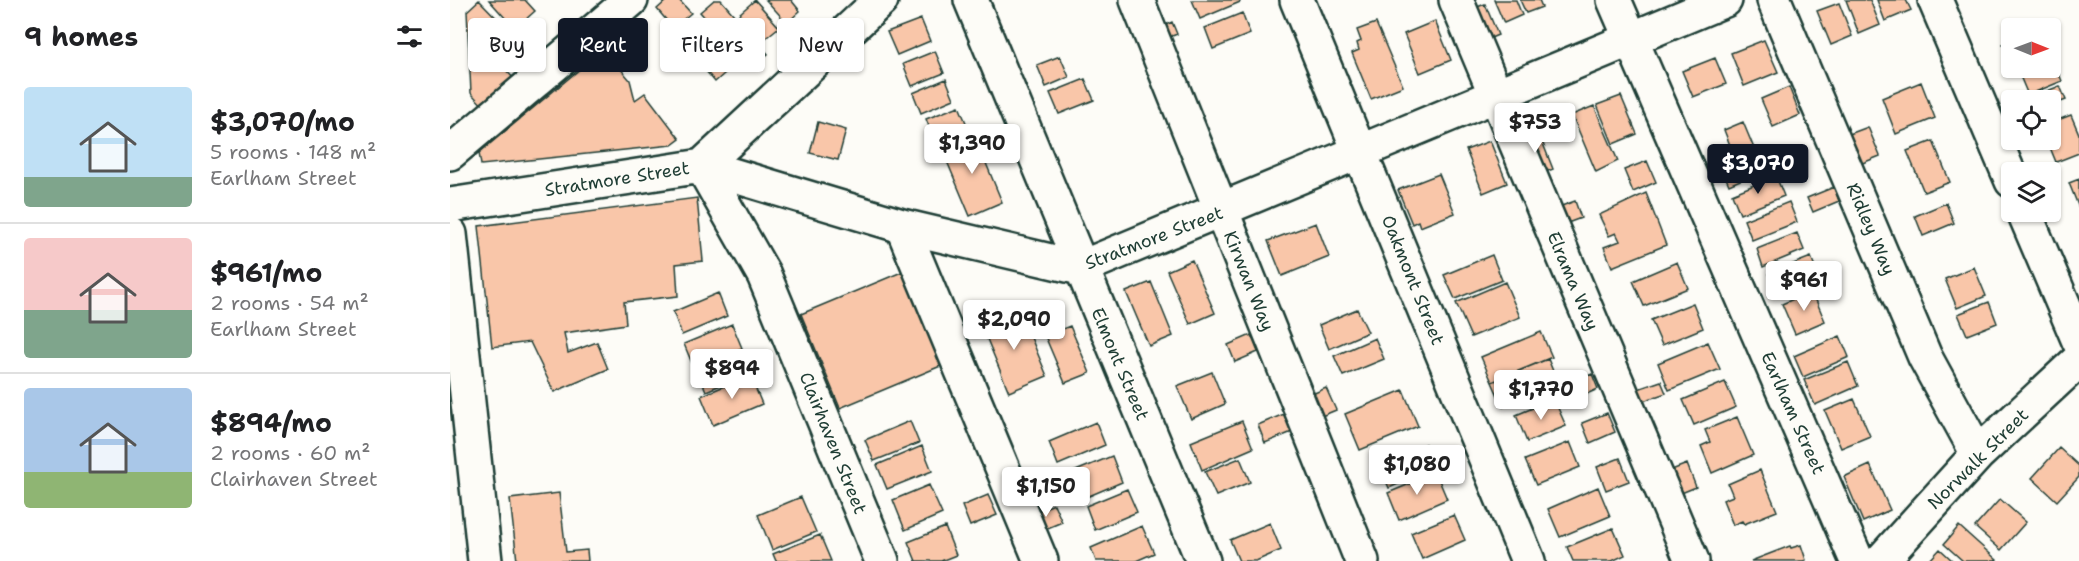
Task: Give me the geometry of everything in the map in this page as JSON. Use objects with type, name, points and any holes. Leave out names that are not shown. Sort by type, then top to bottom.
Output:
[{"type":"street","points":[[450,153],[631,0]]},
{"type":"street","points":[[702,166],[881,0]]},
{"type":"street","name":"Elmont Street","points":[[971,0],[1203,561]]},
{"type":"street","name":"Kirwan Way","points":[[1137,0],[1362,561]]},
{"type":"street","name":"Oakmont Street","points":[[1297,0],[1528,561]]},
{"type":"street","name":"Elrama Way","points":[[1456,0],[1494,97],[1692,561]]},
{"type":"street","name":"Earlham Street","points":[[1614,0],[1857,561]]},
{"type":"street","name":"Stratmore Street","points":[[450,205],[702,166],[902,226],[1080,268],[1725,0]]},
{"type":"street","name":"Ridley Way","points":[[1774,0],[1925,357],[1978,454]]},
{"type":"street","points":[[1935,0],[2004,162]]},
{"type":"street","name":"Clairhaven Street","points":[[702,166],[764,274],[882,561]]},
{"type":"street","points":[[2028,222],[2079,341]]},
{"type":"street","points":[[902,226],[1041,561]]},
{"type":"street","points":[[450,234],[485,561]]},
{"type":"street","name":"Norwalk Street","points":[[1881,561],[1978,454],[2079,360]]},
{"type":"building","points":[[479,0],[497,18],[468,18],[468,32],[467,11]]},
{"type":"building","points":[[489,0],[525,0],[535,11],[527,18],[505,18]]},
{"type":"building","points":[[667,0],[679,0],[691,13],[685,18],[665,18],[657,9]]},
{"type":"building","points":[[714,0],[721,0],[737,18],[705,18],[700,12]]},
{"type":"building","points":[[755,0],[777,25],[777,29],[765,39],[765,18],[742,18],[739,14]]},
{"type":"building","points":[[766,0],[791,0],[800,11],[792,18],[782,18]]},
{"type":"building","points":[[1192,0],[1239,0],[1240,2],[1200,19]]},
{"type":"building","points":[[1494,0],[1516,0],[1522,15],[1504,23]]},
{"type":"building","points":[[1520,0],[1539,0],[1542,7],[1526,13]]},
{"type":"building","points":[[1846,0],[1870,0],[1880,25],[1859,34]]},
{"type":"building","points":[[1877,0],[1906,0],[1911,10],[1885,21]]},
{"type":"building","points":[[1839,3],[1852,36],[1831,45],[1817,11]]},
{"type":"building","points":[[1485,4],[1498,35],[1481,42],[1467,11]]},
{"type":"building","points":[[1242,13],[1250,34],[1213,49],[1205,28]]},
{"type":"building","points":[[921,19],[930,41],[897,55],[887,32]]},
{"type":"building","points":[[1435,21],[1451,60],[1420,73],[1404,34]]},
{"type":"building","points":[[1172,22],[1177,34],[1160,41],[1155,30]]},
{"type":"building","points":[[1376,23],[1403,86],[1371,99],[1352,53],[1359,50],[1357,43],[1361,41],[1357,30]]},
{"type":"building","points":[[1764,40],[1778,72],[1744,86],[1731,53]]},
{"type":"building","points":[[935,51],[944,73],[912,86],[903,64]]},
{"type":"building","points":[[1060,56],[1069,77],[1046,87],[1037,65]]},
{"type":"building","points":[[1715,58],[1726,84],[1693,97],[1682,71]]},
{"type":"building","points":[[470,72],[508,72],[515,80],[485,108],[471,93]]},
{"type":"building","points":[[576,72],[623,72],[630,80],[635,100],[645,93],[680,139],[672,145],[481,165],[479,153]]},
{"type":"building","points":[[707,72],[726,72],[715,82]]},
{"type":"building","points":[[2021,78],[2061,78],[2062,81],[2040,90],[2026,90]]},
{"type":"building","points":[[946,79],[954,99],[921,113],[913,93]]},
{"type":"building","points":[[1085,79],[1094,100],[1059,114],[1050,93]]},
{"type":"building","points":[[1921,82],[1935,118],[1896,134],[1882,98]]},
{"type":"building","points":[[2060,86],[2066,100],[2061,102],[2061,90],[2049,90]]},
{"type":"building","points":[[1789,87],[1800,115],[1773,127],[1761,99]]},
{"type":"building","points":[[1621,96],[1637,134],[1613,144],[1597,105]]},
{"type":"building","points":[[959,106],[967,125],[934,139],[926,119]]},
{"type":"building","points":[[1594,106],[1618,161],[1596,172],[1572,115]]},
{"type":"building","points":[[2071,115],[2079,134],[2079,153],[2056,162],[2051,150],[2061,150],[2061,119]]},
{"type":"building","points":[[818,122],[846,130],[838,160],[810,153]]},
{"type":"building","points":[[1743,122],[1763,170],[1729,185],[1720,164],[1735,158],[1724,130]]},
{"type":"building","points":[[1868,127],[1880,156],[1855,166],[1844,136]]},
{"type":"building","points":[[1538,131],[1553,169],[1532,177],[1517,140]]},
{"type":"building","points":[[974,134],[1002,202],[970,216],[941,147]]},
{"type":"building","points":[[1490,141],[1507,183],[1483,193],[1466,150]]},
{"type":"building","points":[[1933,141],[1950,182],[1924,192],[1907,151]]},
{"type":"building","points":[[1647,161],[1656,182],[1633,192],[1624,170]]},
{"type":"building","points":[[1439,174],[1455,213],[1420,227],[1418,221],[1412,224],[1398,190]]},
{"type":"building","points":[[1776,176],[1784,196],[1740,214],[1732,194]]},
{"type":"building","points":[[2079,179],[2079,208],[2069,183]]},
{"type":"building","points":[[1834,187],[1839,201],[1813,212],[1807,198]]},
{"type":"building","points":[[1646,193],[1666,245],[1612,267],[1604,247],[1620,241],[1616,233],[1609,236],[1599,215]]},
{"type":"building","points":[[697,198],[703,261],[676,264],[678,296],[624,302],[626,324],[564,333],[568,353],[597,342],[608,369],[554,392],[530,342],[492,347],[479,226]]},
{"type":"building","points":[[1575,201],[1581,218],[1554,228],[1548,211]]},
{"type":"building","points":[[1789,202],[1797,222],[1752,240],[1744,220]]},
{"type":"building","points":[[1946,203],[1954,223],[1923,236],[1915,216]]},
{"type":"building","points":[[1316,223],[1329,257],[1282,276],[1268,241]]},
{"type":"building","points":[[1797,233],[1804,250],[1763,267],[1757,249]]},
{"type":"building","points":[[1492,255],[1502,280],[1455,299],[1444,275]]},
{"type":"building","points":[[1811,257],[1820,279],[1777,296],[1768,274]]},
{"type":"building","points":[[1192,260],[1215,313],[1190,324],[1167,271]]},
{"type":"building","points":[[1677,262],[1688,288],[1644,306],[1633,281]]},
{"type":"building","points":[[1974,267],[1986,296],[1957,308],[1945,279]]},
{"type":"building","points":[[904,271],[943,365],[840,408],[801,314]]},
{"type":"building","points":[[1151,282],[1173,336],[1149,346],[1126,292]]},
{"type":"building","points":[[1505,282],[1520,317],[1471,337],[1456,303]]},
{"type":"building","points":[[1812,291],[1825,321],[1795,334],[1782,304]]},
{"type":"building","points":[[718,293],[727,316],[682,335],[673,312]]},
{"type":"building","points":[[1989,302],[1997,323],[1967,335],[1958,314]]},
{"type":"building","points":[[1693,303],[1703,328],[1662,345],[1651,320]]},
{"type":"building","points":[[1357,309],[1368,332],[1329,349],[1319,325]]},
{"type":"building","points":[[1020,311],[1047,376],[1009,392],[982,327]]},
{"type":"building","points":[[732,324],[742,348],[694,368],[684,344]]},
{"type":"building","points":[[1070,326],[1090,373],[1065,383],[1045,336]]},
{"type":"building","points":[[1541,332],[1552,357],[1492,382],[1481,357]]},
{"type":"building","points":[[1251,335],[1258,352],[1235,362],[1228,345]]},
{"type":"building","points":[[1840,336],[1849,357],[1803,377],[1794,356]]},
{"type":"building","points":[[1375,338],[1384,359],[1343,376],[1334,356]]},
{"type":"building","points":[[1708,342],[1720,369],[1669,390],[1658,363]]},
{"type":"building","points":[[744,353],[752,372],[706,391],[698,372]]},
{"type":"building","points":[[1548,359],[1558,383],[1503,407],[1492,382]]},
{"type":"building","points":[[1848,362],[1858,386],[1815,405],[1804,380]]},
{"type":"building","points":[[1212,372],[1225,404],[1191,419],[1177,386]]},
{"type":"building","points":[[1592,374],[1598,389],[1575,399],[1568,384]]},
{"type":"building","points":[[750,375],[762,404],[713,425],[701,396]]},
{"type":"building","points":[[1661,381],[1666,393],[1643,401],[1638,389]]},
{"type":"building","points":[[1725,382],[1736,407],[1694,425],[1683,400]]},
{"type":"building","points":[[1326,388],[1336,410],[1312,420],[1303,398]]},
{"type":"building","points":[[1403,390],[1418,426],[1360,450],[1345,414]]},
{"type":"building","points":[[1554,399],[1566,426],[1527,442],[1516,415]]},
{"type":"building","points":[[1854,399],[1870,436],[1841,448],[1825,411]]},
{"type":"building","points":[[1607,413],[1615,432],[1590,443],[1582,423]]},
{"type":"building","points":[[1284,414],[1292,432],[1265,443],[1258,425]]},
{"type":"building","points":[[1737,417],[1753,455],[1712,473],[1701,446],[1710,442],[1705,430]]},
{"type":"building","points":[[910,421],[919,443],[874,461],[865,440]]},
{"type":"building","points":[[1242,421],[1253,448],[1202,470],[1191,442]]},
{"type":"building","points":[[1096,422],[1105,445],[1058,465],[1049,442]]},
{"type":"building","points":[[1570,442],[1580,467],[1536,485],[1525,460]]},
{"type":"building","points":[[1425,444],[1435,468],[1389,488],[1379,464]]},
{"type":"building","points":[[922,446],[932,471],[887,489],[877,465]]},
{"type":"building","points":[[2059,448],[2079,466],[2079,477],[2057,501],[2032,478]]},
{"type":"building","points":[[1112,456],[1122,482],[1082,499],[1071,473]]},
{"type":"building","points":[[1240,458],[1250,482],[1216,496],[1205,472]]},
{"type":"building","points":[[1620,458],[1629,481],[1606,490],[1597,467]]},
{"type":"building","points":[[1687,464],[1696,487],[1674,496],[1664,473]]},
{"type":"building","points":[[1870,465],[1890,510],[1863,522],[1844,477]]},
{"type":"building","points":[[1760,470],[1777,511],[1744,524],[1742,521],[1733,525],[1723,500],[1733,496],[1728,484]]},
{"type":"building","points":[[1436,473],[1447,499],[1399,520],[1388,493]]},
{"type":"building","points":[[929,485],[942,514],[905,530],[893,500]]},
{"type":"building","points":[[1598,487],[1610,516],[1560,537],[1548,509]]},
{"type":"building","points":[[1127,489],[1137,512],[1095,530],[1086,506]]},
{"type":"building","points":[[559,493],[566,552],[587,550],[588,561],[517,561],[510,499]]},
{"type":"building","points":[[988,495],[997,515],[970,526],[962,506]]},
{"type":"building","points":[[801,497],[816,532],[772,550],[758,515]]},
{"type":"building","points":[[2000,499],[2026,522],[2001,550],[1975,527]]},
{"type":"building","points":[[1054,504],[1062,522],[1038,532],[1030,514]]},
{"type":"building","points":[[1454,515],[1465,540],[1422,559],[1411,533]]},
{"type":"building","points":[[1270,523],[1281,550],[1256,561],[1239,561],[1230,540]]},
{"type":"building","points":[[1142,526],[1154,553],[1136,561],[1096,561],[1091,548]]},
{"type":"building","points":[[1959,526],[1997,560],[1963,561],[1944,544]]},
{"type":"building","points":[[945,527],[956,555],[941,561],[916,561],[908,542]]},
{"type":"building","points":[[1613,528],[1625,555],[1612,561],[1573,561],[1567,547]]},
{"type":"building","points":[[820,535],[831,561],[776,561],[773,554]]},
{"type":"building","points":[[1801,545],[1806,560],[1803,561],[1751,561],[1790,546],[1791,548]]},
{"type":"building","points":[[1940,549],[1953,561],[1929,561]]}]
